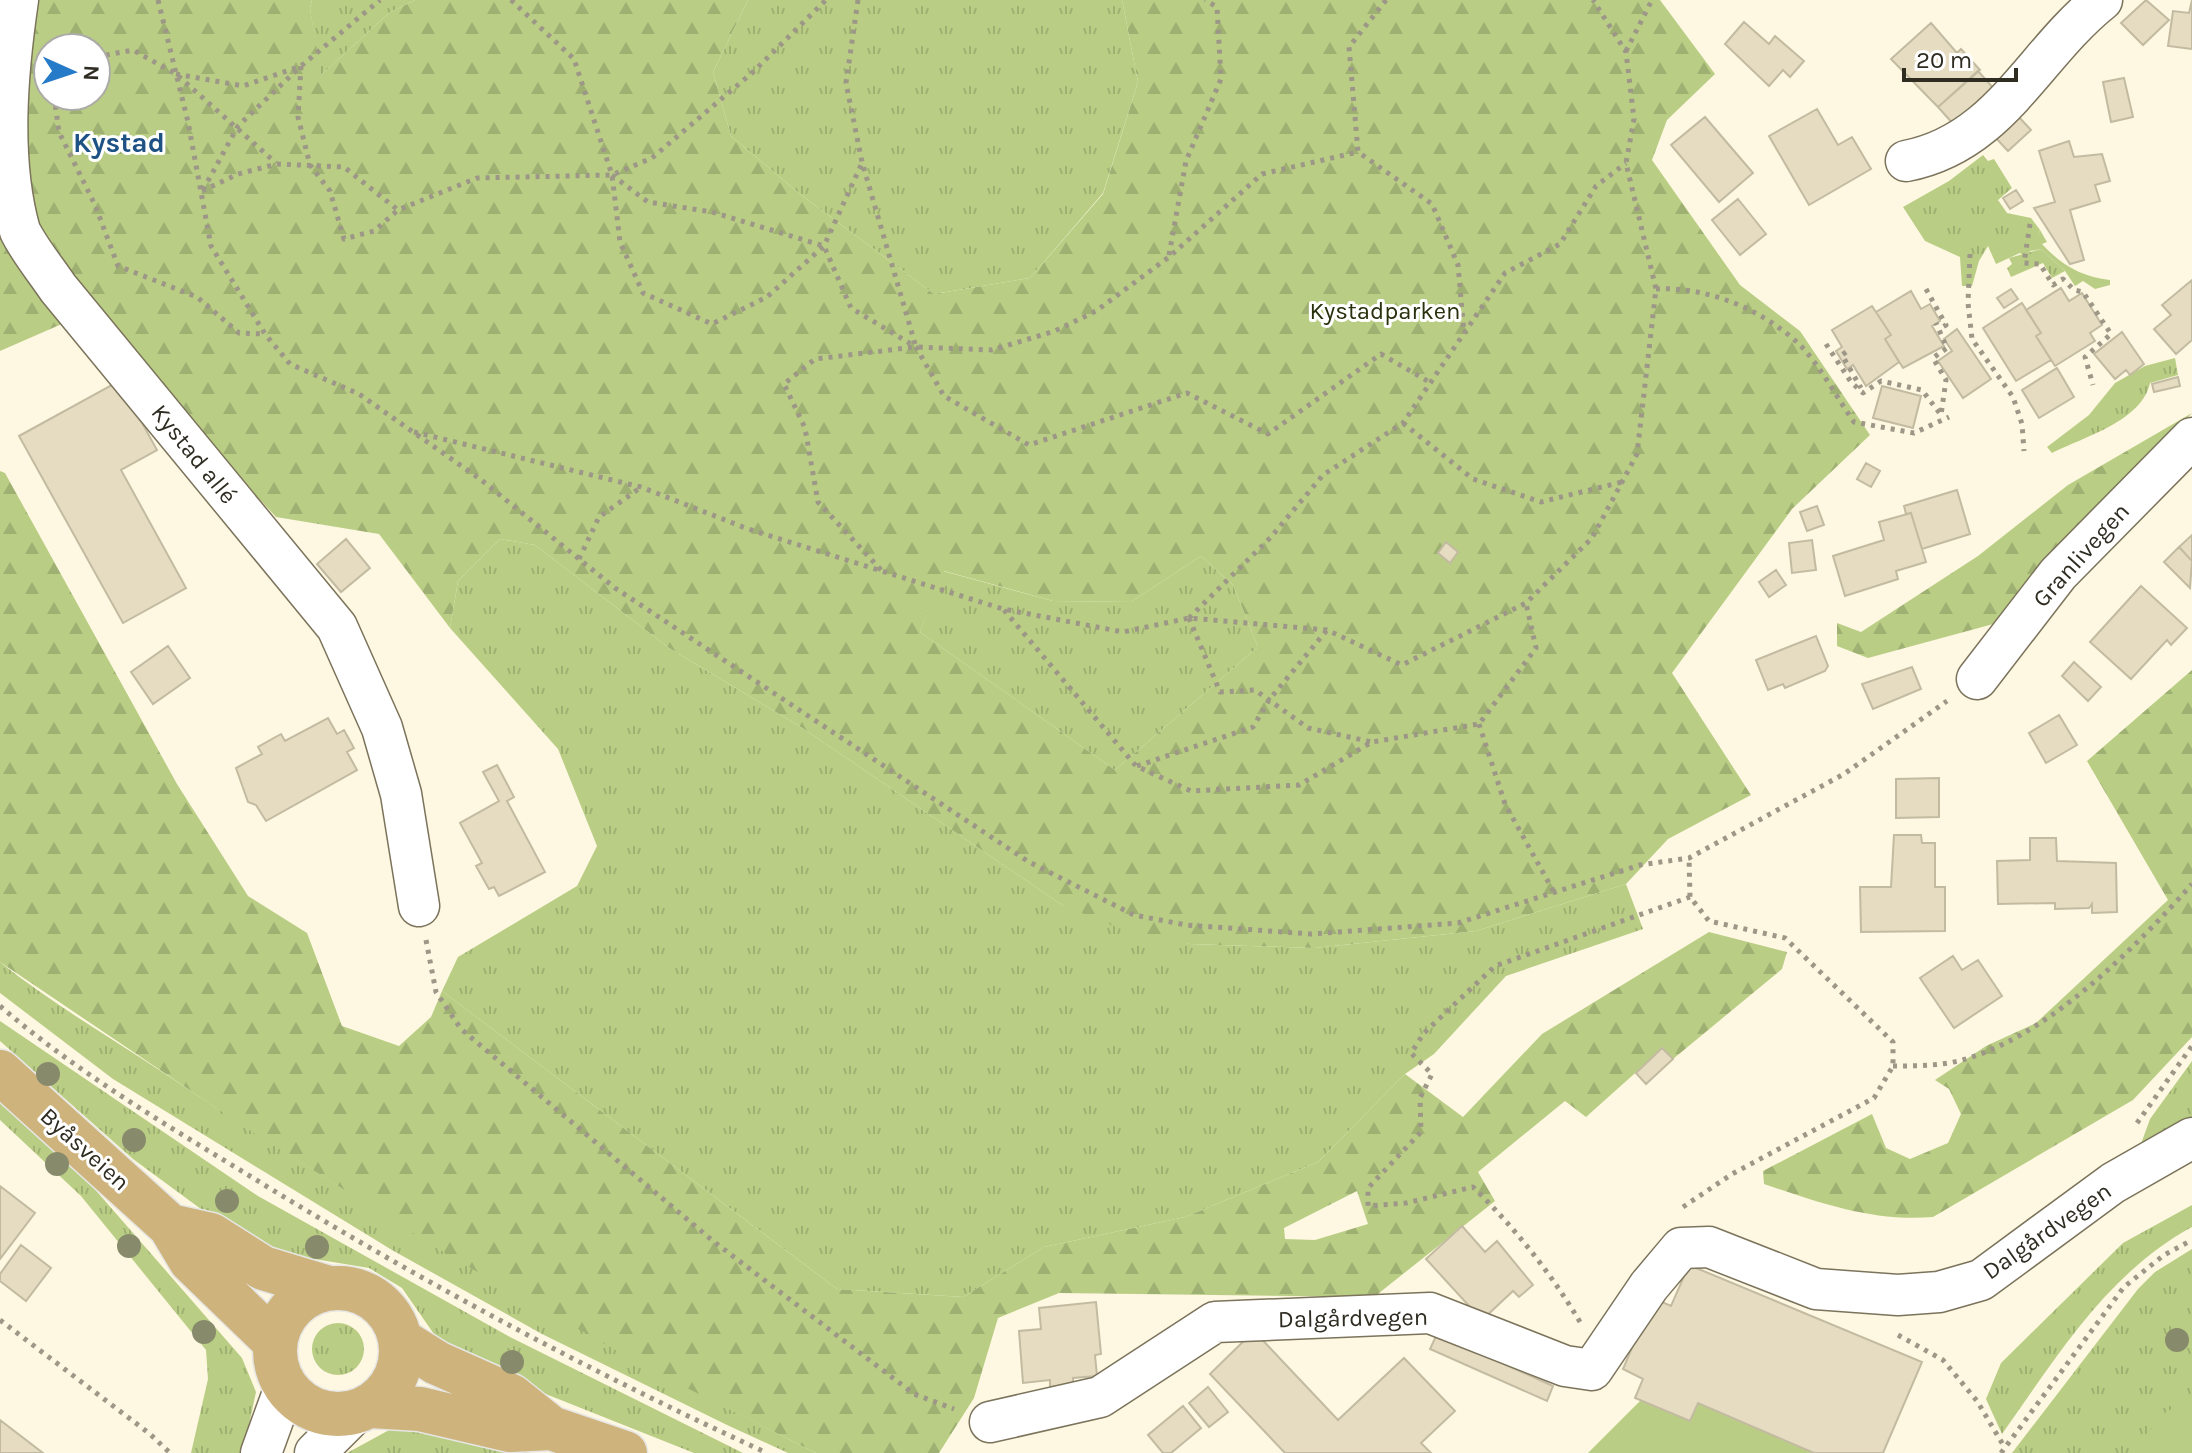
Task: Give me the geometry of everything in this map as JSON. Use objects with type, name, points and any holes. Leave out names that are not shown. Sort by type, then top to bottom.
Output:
[{"type":"main road","name":"Byåsveien","points":[[0,1072],[170,1226],[191,1261],[275,1342]]},
{"type":"main road","name":"Byåsveien","points":[[170,1226],[211,1235],[263,1268],[329,1288]]},
{"type":"main road","points":[[363,1409],[386,1394],[395,1378],[401,1360],[400,1340],[394,1322],[367,1294],[349,1288],[329,1288],[311,1293],[295,1304],[282,1319],[275,1342],[275,1366],[285,1387],[301,1404],[318,1412],[420,1409],[510,1430],[551,1428]]},
{"type":"main road","points":[[400,1340],[437,1363],[511,1396],[551,1428],[625,1453]]},
{"type":"street","name":"Kystad allé","points":[[18,0],[5,88],[0,169],[20,231],[58,288],[337,627],[382,728],[401,794],[419,906]]},
{"type":"street","points":[[1906,161],[1929,157],[1982,128],[2087,3]]},
{"type":"street","name":"Granlivegen","points":[[1977,679],[2058,574],[2192,438]]},
{"type":"street","name":"Dalgårdvegen","points":[[990,1422],[1100,1397],[1215,1322],[1430,1313],[1565,1366],[1592,1370],[1649,1286],[1681,1248],[1709,1247],[1816,1289],[1898,1295],[1939,1292],[1981,1280],[2113,1183],[2192,1138]]},
{"type":"street","points":[[261,1453],[285,1387]]},
{"type":"street","points":[[315,1453],[363,1409]]},
{"type":"path","points":[[158,0],[202,191],[211,246],[265,334],[290,364],[359,394],[480,479],[615,588],[1029,862],[1134,915],[1186,925],[1311,934],[1458,923],[1640,865],[1689,858],[1844,774],[1977,679]]},
{"type":"path","points":[[202,191],[238,126],[301,66],[380,0]]},
{"type":"path","points":[[511,0],[574,59],[612,175],[620,242],[643,293],[712,324],[767,297],[824,246],[862,162]]},
{"type":"path","points":[[301,66],[298,117],[310,165],[330,191],[344,239],[374,231],[398,210],[477,178],[612,175],[652,158],[753,72],[826,0]]},
{"type":"path","points":[[858,0],[846,83],[862,162],[916,347],[944,396],[1029,445],[1187,393],[1268,434],[1381,354],[1431,383]]},
{"type":"path","points":[[1169,257],[1186,161],[1221,79],[1217,7],[1205,0]]},
{"type":"path","points":[[1358,152],[1349,47],[1386,0]]},
{"type":"path","points":[[409,431],[641,487],[748,529],[1003,609],[1123,632],[1189,618],[1327,630],[1402,665],[1526,603],[1592,538],[1637,454],[1656,289],[1626,163],[1634,119],[1626,52],[1593,0]]},
{"type":"path","points":[[1626,52],[1652,0]]},
{"type":"path","points":[[112,54],[133,50],[176,74],[238,126],[277,164]]},
{"type":"path","points":[[176,74],[243,86],[301,66]]},
{"type":"path","points":[[56,112],[59,132],[95,205],[118,266],[197,297],[239,333],[265,334]]},
{"type":"path","points":[[882,571],[818,502],[805,428],[784,384],[815,359],[916,347],[992,350],[1055,331],[1096,311],[1169,257],[1262,174],[1358,152],[1432,204],[1458,265],[1464,334]]},
{"type":"path","points":[[1189,618],[1271,537],[1323,475],[1403,423],[1505,273],[1560,244],[1596,186],[1626,163]]},
{"type":"path","points":[[202,191],[238,174],[277,164],[344,167],[398,210]]},
{"type":"path","points":[[612,175],[648,202],[712,212],[824,246],[851,308],[916,347]]},
{"type":"path","points":[[2030,224],[2024,263],[2040,264],[2053,285],[2063,279],[2074,290],[2083,292],[2111,334],[2085,357],[2093,385]]},
{"type":"path","points":[[1970,254],[1968,303],[1972,339],[2013,397],[2022,424],[2024,451]]},
{"type":"path","points":[[1656,289],[1684,287],[1742,305],[1801,346],[1854,422],[1914,433],[1949,417]]},
{"type":"path","points":[[1863,393],[1881,381],[1922,390],[1941,415],[1946,380],[1933,358],[1947,348],[1937,326],[1946,325],[1926,289]]},
{"type":"path","points":[[1826,344],[1851,382],[1863,393]]},
{"type":"path","points":[[1846,352],[1842,355],[1863,393]]},
{"type":"path","points":[[1403,423],[1473,479],[1541,502],[1622,482]]},
{"type":"path","points":[[579,559],[599,517],[641,487]]},
{"type":"path","points":[[1003,609],[1136,766],[1191,791],[1299,785],[1372,742],[1479,724],[1536,648],[1526,603]]},
{"type":"path","points":[[1189,618],[1220,692],[1255,690],[1308,728],[1372,742]]},
{"type":"path","points":[[1136,766],[1253,727],[1269,700],[1327,630]]},
{"type":"path","points":[[1479,724],[1505,804],[1555,894]]},
{"type":"path","points":[[1670,1216],[1732,1174],[1874,1098],[1893,1066],[1893,1042],[1785,938],[1709,921],[1690,897],[1689,858]]},
{"type":"path","points":[[1893,1066],[1934,1066],[1973,1057],[2058,1011],[2159,920],[2192,884]]},
{"type":"path","points":[[1581,1323],[1562,1292],[1497,1211],[1473,1187],[1406,1203],[1368,1206],[1368,1188],[1421,1132],[1420,1098],[1432,1074],[1411,1053],[1424,1033],[1495,966],[1690,897]]},
{"type":"path","points":[[419,906],[436,992],[461,1029],[713,1241],[914,1394],[990,1422]]},
{"type":"path","points":[[0,1006],[94,1076],[305,1210],[590,1367],[767,1453]]},
{"type":"path","points":[[2113,1183],[2133,1130],[2192,1046]]},
{"type":"path","points":[[1892,1332],[1943,1360],[1977,1401],[2003,1451],[2124,1287],[2164,1255],[2192,1240]]},
{"type":"path","points":[[1565,1366],[1587,1312]]},
{"type":"path","points":[[0,1320],[150,1434],[170,1453]]},
{"type":"green space","name":"Kystadparken","points":[[29,0],[312,0],[310,8],[321,75],[389,13],[415,0],[748,0],[713,72],[731,136],[800,194],[934,294],[1030,278],[1103,194],[1138,82],[1122,0],[1660,0],[1715,74],[1667,120],[1652,160],[1740,285],[1800,331],[1870,435],[1792,509],[1672,673],[1751,795],[1668,839],[1626,884],[1476,931],[1314,948],[1190,944],[1126,931],[1062,905],[804,729],[669,648],[535,545],[500,539],[458,581],[450,628],[379,534],[276,517],[87,313],[0,351],[0,45]],"holes":[[[1201,556],[1233,585],[1258,647],[1115,770],[920,632],[944,571],[1053,601],[1131,602]]]},
{"type":"green space","points":[[312,0],[415,0],[389,13],[320,76],[310,8]]},
{"type":"green space","points":[[748,0],[1122,0],[1138,82],[1103,193],[1030,278],[934,294],[800,194],[731,136],[713,72]]},
{"type":"green space","points":[[1983,155],[1988,161],[1994,159],[2012,188],[1998,200],[2007,213],[2031,218],[2040,230],[2038,235],[1988,246],[1979,261],[1972,286],[1962,286],[1960,257],[1925,241],[1903,207],[1949,181]]},
{"type":"green space","points":[[2017,230],[2038,235],[2040,230],[2047,242],[2042,244],[2057,258],[2081,273],[2110,280],[2110,285],[2095,289],[2083,281],[2075,286],[2065,271],[2041,249],[2030,251],[2027,258],[2020,253],[1996,264],[1988,246]]},
{"type":"green space","points":[[2041,249],[2065,271],[2052,278],[2043,263],[2011,277],[2007,268],[2012,264],[2009,258]]},
{"type":"green space","points":[[2175,358],[2178,375],[2150,383],[2145,396],[2124,418],[2052,453],[2047,447],[2089,415],[2115,383],[2145,366]]},
{"type":"green space","points":[[2192,413],[2052,563],[2008,620],[1868,658],[1837,646],[1837,623],[1861,632],[1978,556],[2068,485]]},
{"type":"green space","points":[[0,471],[5,473],[177,784],[248,896],[307,933],[342,1026],[399,1046],[431,1017],[442,991],[837,1289],[963,1297],[1044,1247],[1185,1217],[1318,1162],[1405,1074],[1463,1117],[1542,1034],[1709,932],[1787,952],[1782,969],[1673,1059],[1662,1049],[1586,1117],[1565,1101],[1478,1172],[1495,1201],[1374,1297],[1059,1293],[998,1318],[974,1398],[939,1453],[816,1453],[649,1369],[453,1258],[243,1126],[0,962]],"holes":[[[1357,1191],[1368,1224],[1315,1240],[1285,1239],[1284,1228]]]},
{"type":"green space","points":[[500,539],[535,545],[669,648],[804,729],[1062,905],[1190,944],[1314,948],[1476,931],[1626,884],[1643,929],[1506,976],[1434,1054],[1405,1074],[1318,1162],[1185,1217],[1044,1247],[963,1297],[837,1289],[442,991],[458,957],[577,886],[597,846],[558,749],[450,628],[458,581]]},
{"type":"green space","points":[[1201,556],[1233,585],[1258,647],[1115,770],[920,632],[943,571],[1053,601],[1131,602]]},
{"type":"green space","points":[[2192,670],[2192,1037],[2133,1100],[1933,1217],[1868,1214],[1764,1184],[1763,1171],[1872,1114],[1886,1148],[1910,1159],[1948,1143],[1961,1114],[1949,1089],[1935,1080],[1986,1046],[2036,1023],[2168,900],[2087,761]]},
{"type":"green space","points":[[0,962],[43,994],[254,1132],[411,1230],[651,1367],[816,1453],[788,1453],[727,1425],[542,1334],[392,1250],[113,1079],[0,993]]},
{"type":"green space","points":[[0,1021],[258,1196],[510,1337],[743,1453],[694,1453],[468,1363],[436,1337],[402,1288],[369,1268],[284,1254],[224,1226],[133,1159],[0,1041]]},
{"type":"green space","points":[[2192,1061],[2192,1117],[2137,1155],[2150,1119]]},
{"type":"green space","points":[[0,1100],[92,1186],[242,1358],[256,1392],[243,1453],[191,1453],[208,1379],[206,1350],[81,1196],[0,1120]]},
{"type":"green space","points":[[2192,1205],[2192,1227],[2134,1268],[2085,1319],[2002,1434],[1986,1399],[2001,1363],[2123,1243]]},
{"type":"green space","points":[[2192,1249],[2192,1453],[2012,1453],[2138,1289],[2155,1272]]},
{"type":"green space","points":[[338,1323],[356,1331],[364,1349],[356,1367],[338,1375],[320,1367],[312,1349],[320,1331]]},
{"type":"green space","points":[[1641,1400],[1690,1421],[1698,1403],[1814,1453],[1588,1453]]},
{"type":"green space","points":[[2192,1401],[2192,1453],[2130,1453],[2167,1411]]},
{"type":"green space","points":[[391,1429],[449,1433],[530,1453],[347,1453]]},
{"type":"building","points":[[2146,0],[2169,20],[2143,45],[2121,23]]},
{"type":"building","points":[[2192,0],[2192,49],[2168,46],[2173,11],[2189,13]]},
{"type":"building","points":[[1744,22],[1769,44],[1775,36],[1804,61],[1790,77],[1783,70],[1769,86],[1725,44]]},
{"type":"building","points":[[1931,23],[1957,53],[1961,49],[1980,70],[1938,107],[1891,59]]},
{"type":"building","points":[[1978,71],[1995,90],[1955,126],[1938,107]]},
{"type":"building","points":[[2124,78],[2133,117],[2111,122],[2103,82]]},
{"type":"building","points":[[1817,109],[1838,145],[1852,137],[1871,169],[1809,205],[1769,136]]},
{"type":"building","points":[[2017,115],[2031,130],[2008,151],[1994,136]]},
{"type":"building","points":[[1705,117],[1753,173],[1719,202],[1671,145]]},
{"type":"building","points":[[2069,141],[2074,157],[2102,154],[2110,181],[2095,185],[2100,201],[2070,210],[2084,260],[2070,264],[2034,208],[2055,202],[2039,151]]},
{"type":"building","points":[[2016,190],[2023,201],[2010,209],[2003,198]]},
{"type":"building","points":[[1738,199],[1766,234],[1740,255],[1712,220]]},
{"type":"building","points":[[2192,280],[2192,340],[2176,354],[2154,329],[2171,315],[2162,305]]},
{"type":"building","points":[[2061,288],[2069,301],[2082,293],[2102,325],[2090,333],[2095,341],[2055,366],[2036,336],[2041,333],[2026,310]]},
{"type":"building","points":[[2011,289],[2018,299],[2004,308],[1997,298]]},
{"type":"building","points":[[1911,291],[1921,309],[1930,304],[1940,321],[1932,326],[1944,346],[1903,368],[1885,339],[1891,335],[1876,312]]},
{"type":"building","points":[[2022,303],[2041,333],[2036,336],[2051,360],[2016,381],[1983,328]]},
{"type":"building","points":[[1872,306],[1891,335],[1885,339],[1899,362],[1866,386],[1853,365],[1847,369],[1836,351],[1842,347],[1832,330]]},
{"type":"building","points":[[1957,329],[1991,379],[1963,398],[1938,361],[1952,351],[1944,339]]},
{"type":"building","points":[[2122,332],[2144,364],[2130,375],[2126,370],[2115,379],[2094,354]]},
{"type":"building","points":[[2057,368],[2074,397],[2039,418],[2022,390]]},
{"type":"building","points":[[2178,377],[2180,386],[2154,392],[2152,384]]},
{"type":"building","points":[[119,381],[157,450],[121,470],[186,588],[123,623],[19,436]]},
{"type":"building","points":[[1882,386],[1921,396],[1913,428],[1873,418]]},
{"type":"building","points":[[1866,463],[1880,471],[1871,487],[1857,479]]},
{"type":"building","points":[[1957,490],[1970,534],[1922,549],[1911,513],[1906,514],[1904,506]]},
{"type":"building","points":[[1817,506],[1824,525],[1807,531],[1800,512]]},
{"type":"building","points":[[1911,513],[1926,562],[1896,571],[1898,579],[1845,596],[1833,556],[1884,540],[1879,522]]},
{"type":"building","points":[[2192,535],[2192,561],[2179,547]]},
{"type":"building","points":[[346,539],[370,568],[341,592],[317,564]]},
{"type":"building","points":[[1812,540],[1816,570],[1792,573],[1789,543]]},
{"type":"building","points":[[1446,542],[1458,552],[1450,563],[1438,553]]},
{"type":"building","points":[[2179,547],[2192,561],[2190,588],[2164,562]]},
{"type":"building","points":[[1776,570],[1786,585],[1769,597],[1759,582]]},
{"type":"building","points":[[2141,586],[2187,628],[2171,645],[2167,640],[2131,679],[2090,642]]},
{"type":"building","points":[[1816,636],[1828,666],[1825,671],[1785,688],[1783,684],[1768,690],[1756,660]]},
{"type":"building","points":[[168,646],[190,678],[153,704],[131,672]]},
{"type":"building","points":[[2074,662],[2101,687],[2088,701],[2062,676]]},
{"type":"building","points":[[1912,667],[1921,689],[1873,709],[1862,684]]},
{"type":"building","points":[[2059,715],[2077,745],[2046,763],[2029,733]]},
{"type":"building","points":[[328,718],[337,734],[344,730],[354,748],[347,752],[357,770],[266,821],[256,805],[248,802],[236,768],[262,754],[258,747],[281,734],[285,741]]},
{"type":"building","points":[[497,765],[514,797],[507,801],[545,872],[499,896],[494,887],[489,889],[476,866],[482,863],[460,823],[499,801],[483,772]]},
{"type":"building","points":[[1939,778],[1939,817],[1896,818],[1896,779]]},
{"type":"building","points":[[1894,835],[1921,835],[1922,843],[1935,843],[1935,887],[1945,887],[1945,931],[1861,932],[1860,887],[1891,887]]},
{"type":"building","points":[[2030,838],[2056,838],[2057,861],[2116,863],[2117,912],[2092,913],[2092,904],[2089,908],[2055,909],[2055,903],[1998,904],[1997,861],[2030,860]]},
{"type":"building","points":[[1953,956],[1962,970],[1978,960],[2002,996],[1954,1028],[1920,978]]},
{"type":"building","points":[[1662,1048],[1673,1059],[1646,1084],[1636,1073]]},
{"type":"building","points":[[0,1186],[35,1213],[0,1259]]},
{"type":"building","points":[[1462,1226],[1485,1252],[1497,1241],[1533,1285],[1519,1297],[1513,1291],[1482,1320],[1426,1259]]},
{"type":"building","points":[[21,1245],[51,1268],[26,1301],[0,1281],[0,1274]]},
{"type":"building","points":[[1689,1265],[1922,1362],[1883,1453],[1814,1453],[1698,1403],[1690,1421],[1635,1398],[1643,1379],[1623,1369],[1653,1298],[1671,1306]]},
{"type":"building","points":[[1096,1302],[1101,1354],[1095,1355],[1097,1376],[1073,1378],[1073,1384],[1050,1387],[1050,1380],[1023,1383],[1019,1331],[1041,1329],[1039,1308]]},
{"type":"building","points":[[1254,1331],[1338,1420],[1404,1358],[1455,1411],[1421,1443],[1431,1453],[1285,1453],[1210,1374]]},
{"type":"building","points":[[1437,1334],[1553,1386],[1547,1401],[1430,1349]]},
{"type":"building","points":[[1208,1387],[1228,1412],[1209,1427],[1189,1403]]},
{"type":"building","points":[[1183,1406],[1201,1428],[1171,1453],[1163,1453],[1148,1435]]},
{"type":"building","points":[[0,1420],[43,1453],[0,1453]]},
{"type":"district","name":"Kystad","points":[[119,142]]}]
